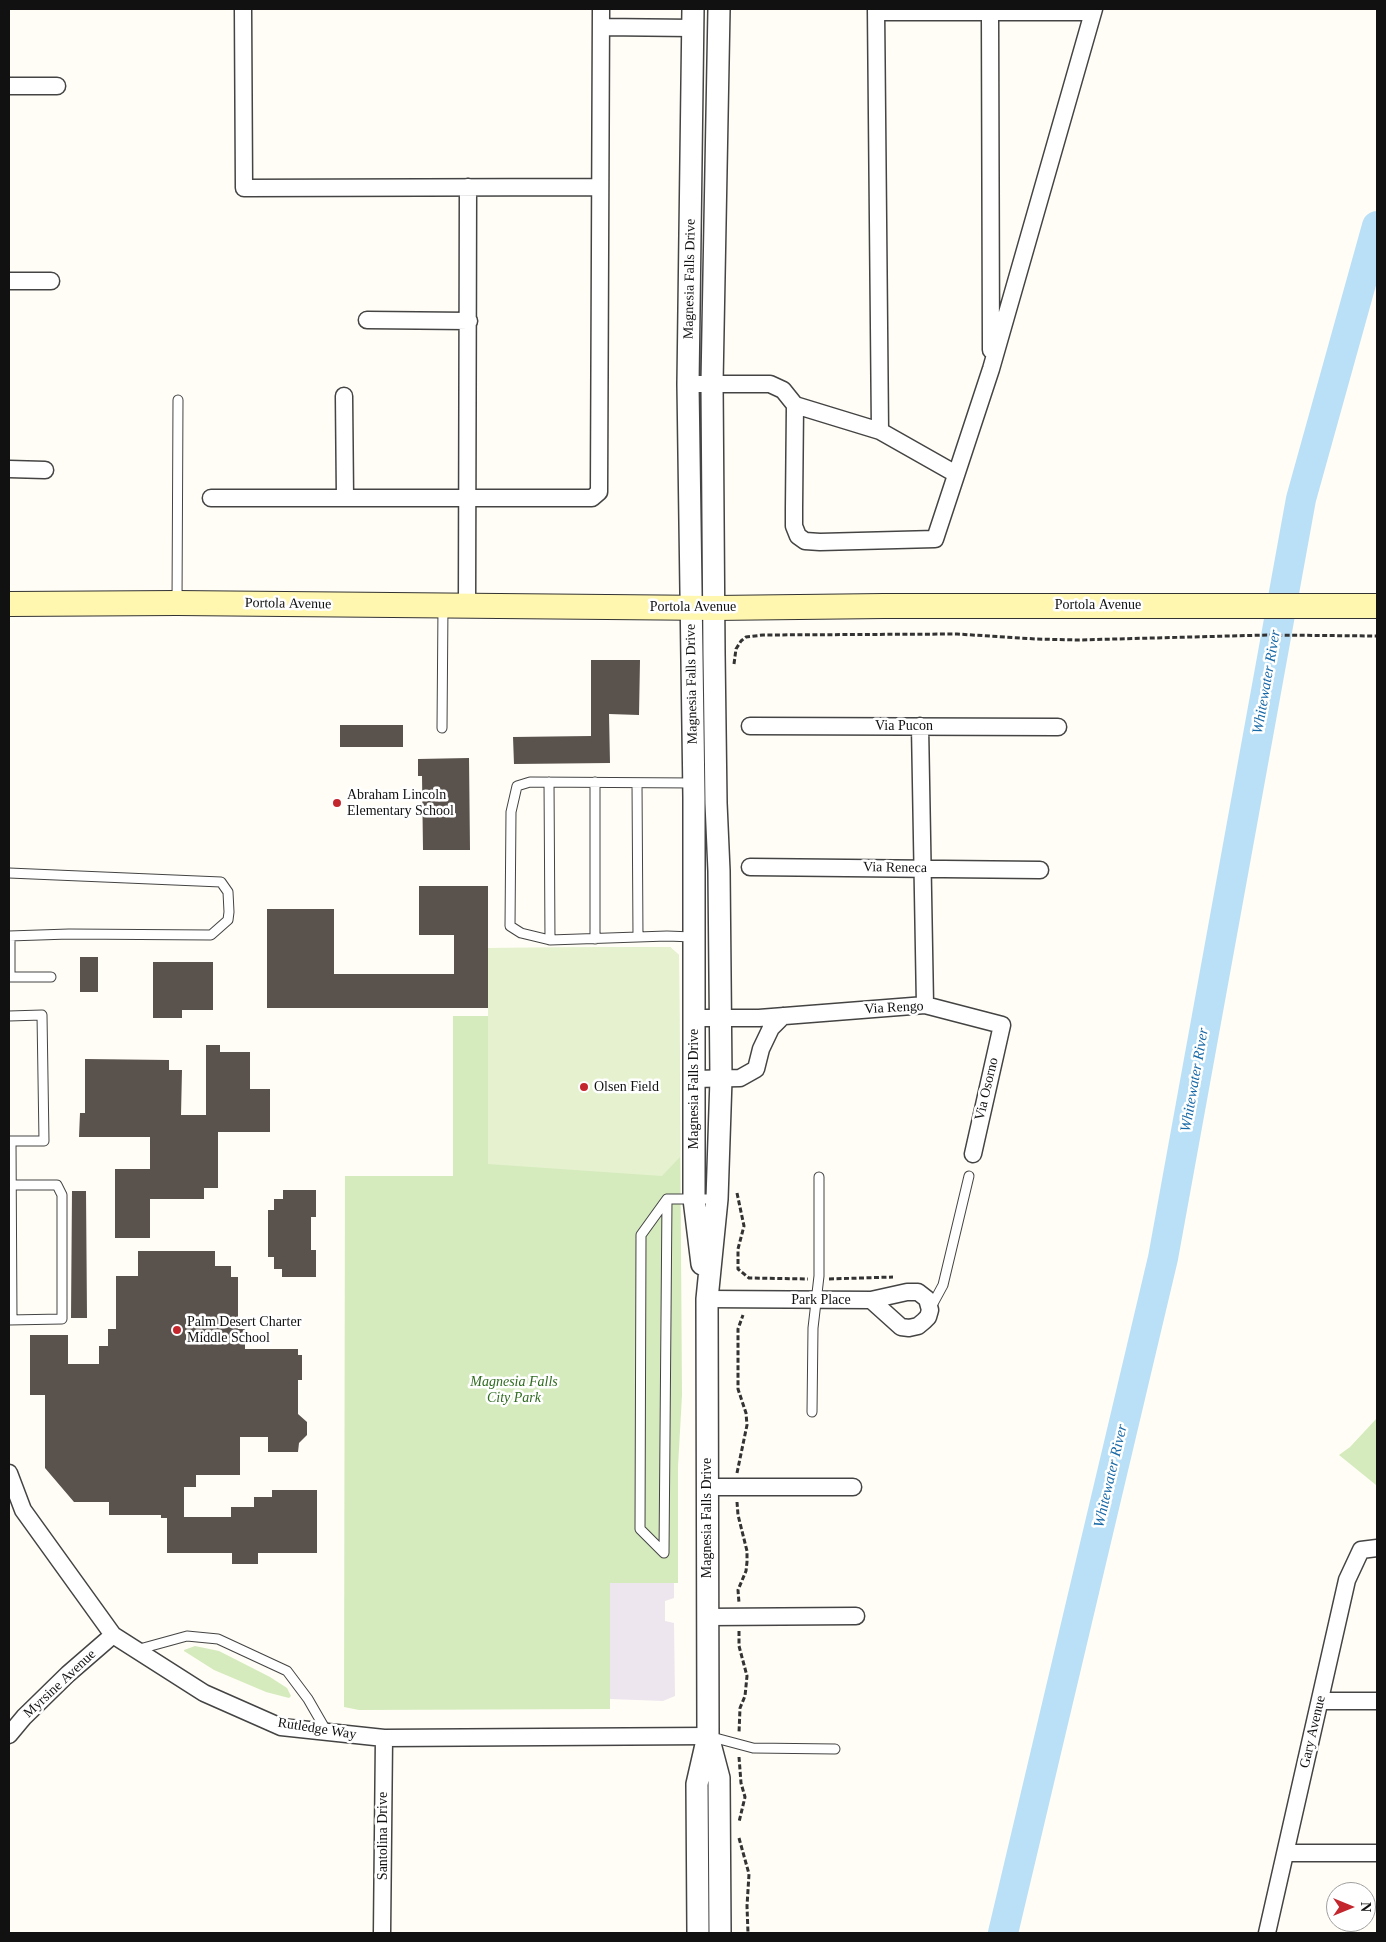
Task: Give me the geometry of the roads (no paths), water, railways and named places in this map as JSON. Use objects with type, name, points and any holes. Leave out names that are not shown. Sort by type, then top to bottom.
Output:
[{"type":"main road","name":"Portola Avenue","points":[[9,604],[177,603],[702,608],[1136,605],[1377,606]]},
{"type":"street","points":[[243,9],[244,188],[600,187]]},
{"type":"street","points":[[211,498],[592,498],[598,492],[601,9]]},
{"type":"street","name":"Magnesia Falls Drive","points":[[707,1299],[694,1199],[694,783],[712,383],[719,9]]},
{"type":"street","points":[[796,405],[794,526],[798,536],[805,541],[935,540],[991,368],[1094,10],[990,12],[876,10],[880,431]]},
{"type":"street","points":[[990,12],[991,368]]},
{"type":"street","points":[[601,27],[693,18]]},
{"type":"street","name":"Magnesia Falls Drive","points":[[693,18],[688,384],[702,608],[721,1017],[717,1199],[707,1299],[708,1736],[697,1784],[698,1933]]},
{"type":"street","points":[[9,86],[57,86]]},
{"type":"street","points":[[468,187],[468,606]]},
{"type":"street","points":[[9,281],[51,281]]},
{"type":"street","points":[[367,320],[469,321]]},
{"type":"street","points":[[688,384],[770,384],[783,390],[796,405],[880,431],[956,474]]},
{"type":"street","points":[[344,396],[344,498]]},
{"type":"street","points":[[9,469],[45,470]]},
{"type":"street","name":"Via Pucon","points":[[750,726],[1058,727]]},
{"type":"street","points":[[920,726],[926,1004]]},
{"type":"street","name":"Via Reneca","points":[[750,867],[1040,870]]},
{"type":"street","name":"Via Rengo","points":[[694,1018],[759,1018],[926,1004],[1002,1025]]},
{"type":"street","points":[[694,1079],[740,1078],[756,1069],[761,1049],[768,1035],[783,1016]]},
{"type":"street","name":"Via Osorno","points":[[973,1154],[1002,1025]]},
{"type":"street","points":[[871,1300],[907,1292],[918,1292],[927,1299],[927,1316]]},
{"type":"street","name":"Park Place","points":[[707,1299],[871,1300],[901,1326],[908,1328],[918,1326],[927,1316]]},
{"type":"street","name":"Rutledge Way","points":[[9,1473],[23,1510],[113,1635],[204,1694],[281,1726],[328,1733],[384,1738],[708,1736]]},
{"type":"street","points":[[706,1487],[853,1487]]},
{"type":"street","name":"Gary Avenue","points":[[1267,1933],[1348,1580],[1361,1550],[1377,1548]]},
{"type":"street","points":[[707,1617],[856,1616]]},
{"type":"street","name":"Myrsine Avenue","points":[[9,1735],[24,1717],[62,1680],[113,1635]]},
{"type":"street","points":[[1321,1700],[1377,1701]]},
{"type":"street","name":"Magnesia Falls Drive","points":[[708,1736],[719,1778],[720,1933]]},
{"type":"street","name":"Santolina Drive","points":[[382,1933],[384,1738]]},
{"type":"street","points":[[1286,1853],[1377,1853]]},
{"type":"lane","points":[[177,603],[178,400]]},
{"type":"lane","points":[[442,728],[443,605]]},
{"type":"lane","points":[[694,783],[530,782],[517,786],[511,812],[510,926],[521,933],[550,940],[694,937]]},
{"type":"lane","points":[[549,782],[550,940]]},
{"type":"lane","points":[[595,782],[595,939]]},
{"type":"lane","points":[[637,783],[638,937]]},
{"type":"lane","points":[[9,873],[221,882],[228,892],[228,920],[211,935],[69,934],[9,936],[10,977],[51,977]]},
{"type":"lane","points":[[9,1016],[42,1016],[44,1140],[10,1141],[10,1185],[10,1320],[62,1319],[62,1195],[57,1185],[10,1185]]},
{"type":"lane","points":[[927,1316],[943,1285],[969,1176]]},
{"type":"lane","points":[[812,1412],[813,1328],[818,1279],[819,1177]]},
{"type":"lane","points":[[667,1199],[717,1199]]},
{"type":"lane","points":[[667,1199],[664,1553],[640,1529],[641,1235],[667,1199]]},
{"type":"lane","points":[[136,1650],[187,1636],[218,1639],[288,1671],[308,1699],[328,1733]]},
{"type":"lane","points":[[708,1736],[753,1748],[835,1749]]},
{"type":"waterway","name":"Whitewater River","points":[[1003,1933],[1163,1258],[1301,499],[1377,226]]},
{"type":"place","name":"Abraham Lincoln Elementary School","points":[[337,803]]},
{"type":"place","name":"Olsen Field","points":[[584,1087]]},
{"type":"place","name":"Palm Desert Charter Middle School","points":[[177,1330]]},
{"type":"park label","name":"Magnesia Falls City Park","points":[[514,1390]]}]
